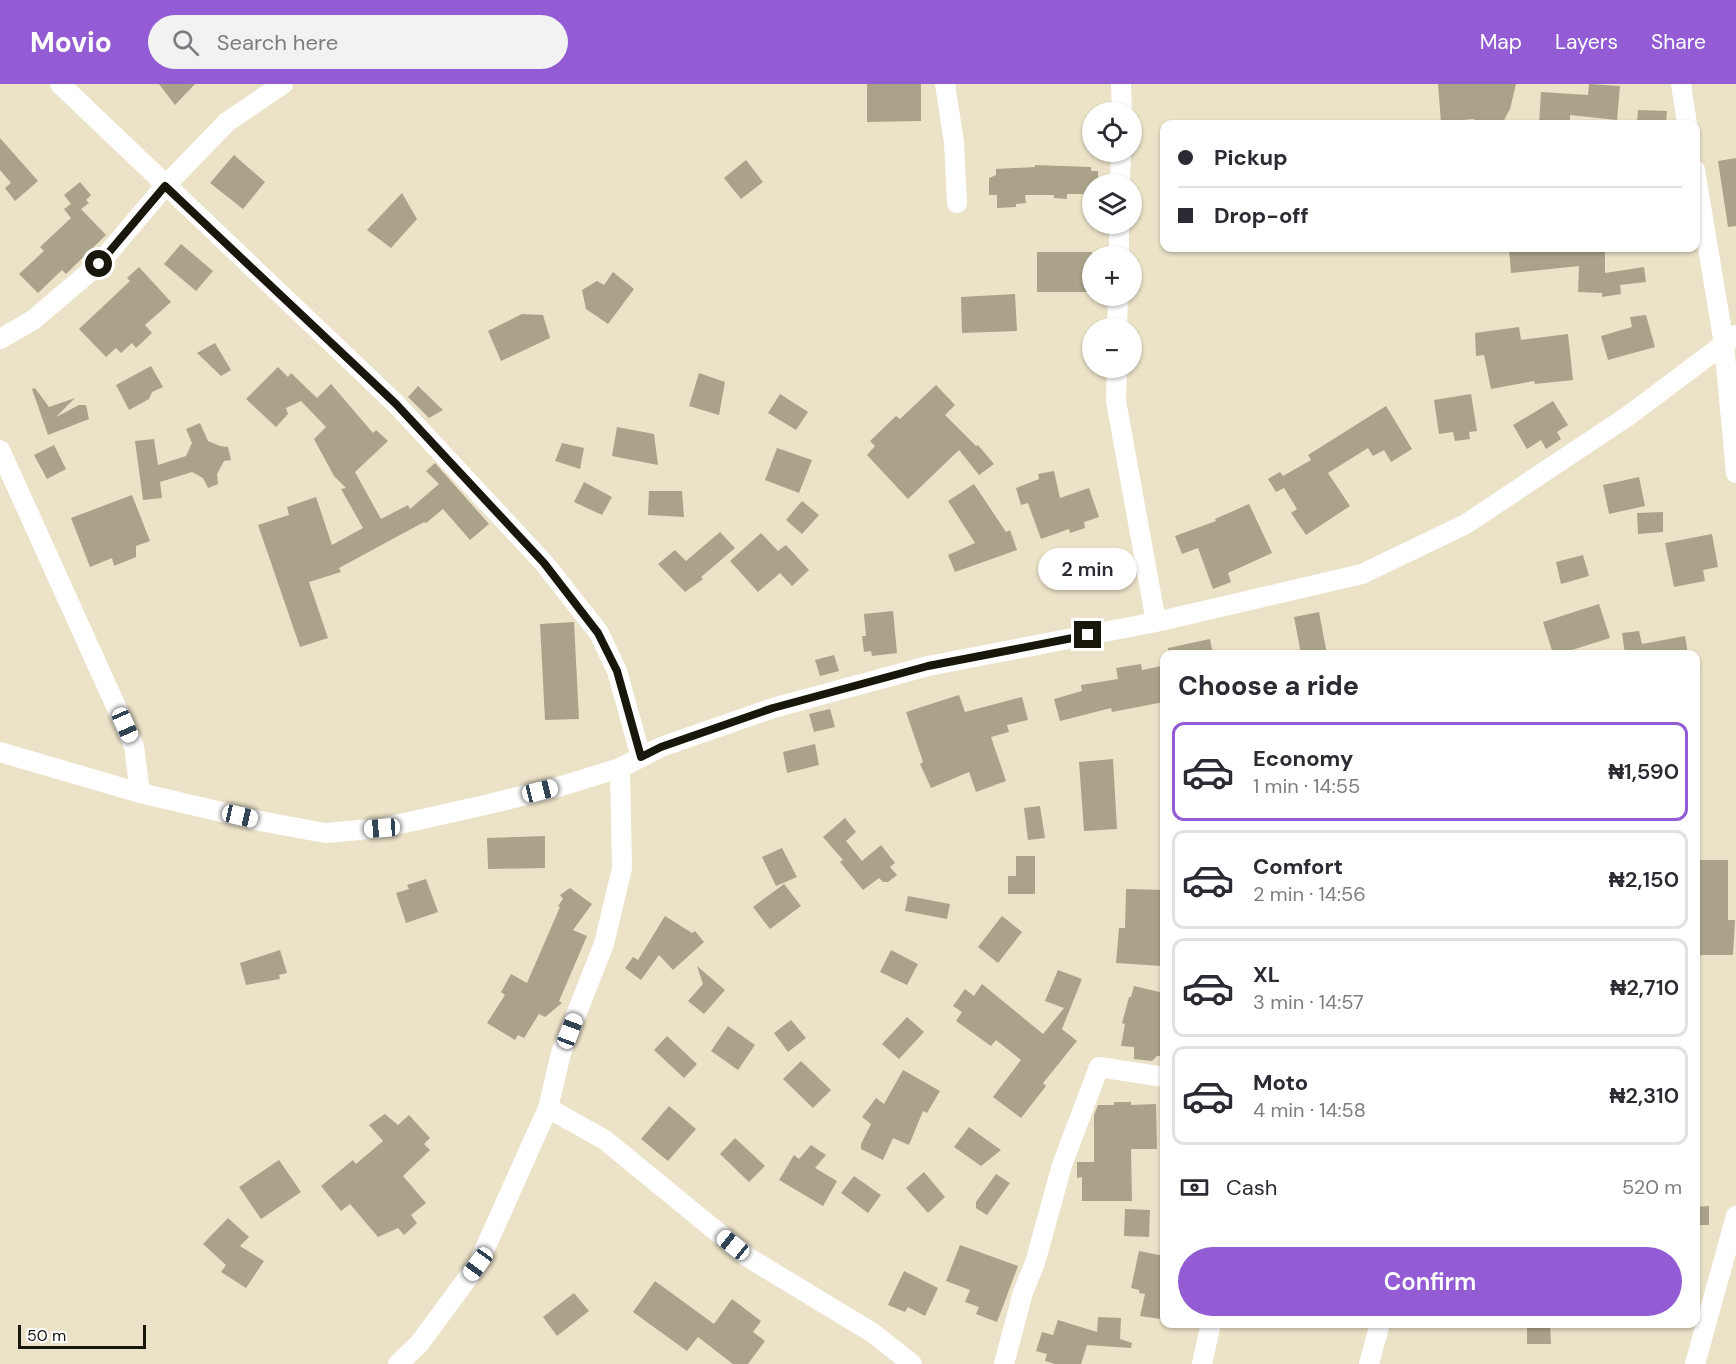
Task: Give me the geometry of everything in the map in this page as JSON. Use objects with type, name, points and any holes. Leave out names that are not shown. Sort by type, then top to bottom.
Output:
[{"type":"street","points":[[60,84],[396,404],[544,563],[598,633],[617,671],[641,757]]},
{"type":"street","points":[[0,339],[33,320],[99,264],[165,186],[227,122],[283,84]]},
{"type":"street","points":[[945,84],[954,142],[957,203]]},
{"type":"street","points":[[1121,84],[1122,102]]},
{"type":"street","points":[[1681,84],[1687,120]]},
{"type":"street","points":[[1700,194],[1730,340],[1736,473]]},
{"type":"street","points":[[0,752],[140,793],[260,821],[324,833],[382,828],[558,787],[620,768],[661,747],[773,708],[928,666],[1156,622],[1362,574],[1456,530],[1628,416],[1730,340]]},
{"type":"street","points":[[1117,378],[1116,400],[1156,622]]},
{"type":"street","points":[[0,450],[134,746],[140,793]]},
{"type":"street","points":[[398,1364],[419,1344],[478,1264],[548,1108],[561,1053],[604,944],[622,868],[620,768]]},
{"type":"street","points":[[1004,1364],[1023,1292],[1035,1263],[1062,1165],[1099,1067],[1160,1076]]},
{"type":"street","points":[[548,1108],[605,1140],[749,1258],[873,1333],[912,1364]]},
{"type":"street","points":[[1695,1364],[1736,1216]]},
{"type":"street","points":[[1202,1364],[1210,1328]]},
{"type":"street","points":[[1369,1364],[1379,1328]]},
{"type":"building","points":[[159,84],[195,84],[175,105]]},
{"type":"building","points":[[867,84],[921,84],[921,121],[867,122]]},
{"type":"building","points":[[1438,84],[1516,84],[1510,109],[1504,120],[1441,120]]},
{"type":"building","points":[[1589,84],[1620,86],[1617,120],[1570,115],[1570,120],[1539,120],[1541,92],[1588,95]]},
{"type":"building","points":[[1638,110],[1667,111],[1666,120],[1637,120]]},
{"type":"building","points":[[0,138],[38,181],[15,201],[5,188],[11,183],[0,170]]},
{"type":"building","points":[[234,155],[265,182],[243,209],[210,183]]},
{"type":"building","points":[[1736,158],[1736,226],[1728,227],[1718,161]]},
{"type":"building","points":[[746,160],[763,182],[741,199],[724,178]]},
{"type":"building","points":[[1035,165],[1091,167],[1091,171],[1098,171],[1098,174],[1082,174],[1082,194],[1067,194],[1067,199],[1054,198],[1054,195],[1025,195],[1026,203],[1016,204],[1016,207],[997,208],[997,195],[989,195],[989,178],[996,175],[996,169],[1035,167]]},
{"type":"building","points":[[80,182],[91,195],[86,200],[89,203],[81,209],[106,235],[66,274],[62,270],[38,293],[19,274],[44,251],[40,247],[71,218],[64,209],[71,204],[64,195]]},
{"type":"building","points":[[402,193],[417,219],[391,248],[367,230]]},
{"type":"building","points":[[181,244],[213,271],[196,291],[164,264]]},
{"type":"building","points":[[1037,252],[1082,252],[1082,292],[1037,292]]},
{"type":"building","points":[[1509,252],[1605,252],[1605,273],[1644,267],[1646,282],[1620,285],[1621,294],[1602,297],[1602,293],[1578,292],[1579,266],[1511,273]]},
{"type":"building","points":[[139,267],[171,302],[145,325],[152,333],[136,348],[132,343],[121,353],[116,348],[106,357],[79,329],[130,281],[127,278]]},
{"type":"building","points":[[613,272],[634,289],[608,324],[586,309],[582,290],[597,281],[604,285]]},
{"type":"building","points":[[1015,294],[1017,331],[962,333],[961,297]]},
{"type":"building","points":[[522,314],[543,315],[550,338],[501,361],[488,331]]},
{"type":"building","points":[[1646,315],[1655,347],[1608,360],[1601,336],[1632,327],[1630,317]]},
{"type":"building","points":[[1519,327],[1521,340],[1568,334],[1573,380],[1535,384],[1534,381],[1491,389],[1484,355],[1476,356],[1475,333]]},
{"type":"building","points":[[215,343],[231,370],[221,376],[197,353]]},
{"type":"building","points":[[151,366],[163,387],[152,392],[149,399],[129,410],[116,385]]},
{"type":"building","points":[[278,367],[288,377],[291,373],[317,398],[331,384],[373,433],[376,430],[388,441],[355,472],[381,519],[408,505],[410,509],[439,484],[426,471],[435,463],[489,524],[470,540],[443,509],[426,523],[424,522],[339,568],[341,572],[309,582],[328,638],[300,647],[258,525],[289,515],[287,507],[316,497],[332,545],[363,528],[341,489],[346,488],[334,476],[314,439],[326,427],[301,401],[286,408],[288,414],[276,427],[246,399]]},
{"type":"building","points":[[699,373],[725,382],[719,415],[689,406]]},
{"type":"building","points":[[936,385],[955,405],[945,415],[976,446],[978,445],[994,464],[979,475],[959,450],[908,499],[867,455],[875,446],[870,441],[896,416],[900,419]]},
{"type":"building","points":[[418,386],[443,410],[429,418],[408,397]]},
{"type":"building","points":[[35,388],[49,407],[75,398],[56,417],[79,405],[86,405],[89,419],[48,435],[32,389]]},
{"type":"building","points":[[780,394],[808,412],[796,430],[768,413]]},
{"type":"building","points":[[1471,394],[1477,431],[1469,432],[1470,439],[1455,441],[1453,432],[1439,434],[1434,400]]},
{"type":"building","points":[[1553,401],[1568,425],[1557,432],[1561,439],[1546,449],[1541,440],[1527,449],[1513,425]]},
{"type":"building","points":[[1386,406],[1412,449],[1391,462],[1384,450],[1373,456],[1368,448],[1328,473],[1350,506],[1306,535],[1291,513],[1297,509],[1284,488],[1276,492],[1268,479],[1280,472],[1283,476],[1311,460],[1308,455]]},
{"type":"building","points":[[200,423],[208,441],[228,447],[231,460],[224,461],[217,474],[218,484],[208,488],[203,478],[192,472],[160,482],[162,498],[143,500],[135,441],[154,439],[158,465],[186,456],[192,443],[186,429]]},
{"type":"building","points":[[617,427],[654,434],[658,465],[612,456]]},
{"type":"building","points":[[562,443],[584,448],[580,469],[555,461]]},
{"type":"building","points":[[54,445],[66,469],[47,479],[34,455]]},
{"type":"building","points":[[777,448],[812,460],[799,493],[765,480]]},
{"type":"building","points":[[1054,471],[1060,498],[1089,488],[1099,517],[1084,522],[1085,528],[1070,533],[1069,529],[1041,539],[1028,503],[1021,505],[1016,488],[1039,479],[1038,474]]},
{"type":"building","points":[[1639,477],[1645,506],[1609,514],[1603,485]]},
{"type":"building","points":[[584,482],[612,497],[602,515],[574,502]]},
{"type":"building","points":[[974,484],[1006,532],[1010,530],[1017,550],[955,572],[948,555],[975,543],[948,501]]},
{"type":"building","points":[[649,491],[682,491],[684,517],[648,515]]},
{"type":"building","points":[[132,495],[150,541],[136,546],[136,557],[114,566],[112,558],[90,567],[71,518]]},
{"type":"building","points":[[802,501],[819,515],[802,534],[786,520]]},
{"type":"building","points":[[1249,504],[1272,553],[1228,573],[1231,582],[1213,589],[1198,548],[1182,554],[1175,536],[1216,521],[1215,519]]},
{"type":"building","points":[[1663,512],[1663,532],[1638,534],[1637,513]]},
{"type":"building","points":[[720,532],[735,548],[701,577],[703,579],[685,592],[658,564],[675,550],[686,561]]},
{"type":"building","points":[[761,533],[778,551],[786,545],[809,570],[792,586],[780,573],[758,592],[730,561]]},
{"type":"building","points":[[1712,534],[1718,567],[1703,570],[1705,581],[1674,587],[1665,543]]},
{"type":"building","points":[[1583,555],[1589,576],[1561,584],[1556,562]]},
{"type":"building","points":[[1599,604],[1610,638],[1572,650],[1552,650],[1543,622]]},
{"type":"building","points":[[893,611],[897,653],[872,656],[871,651],[864,652],[862,636],[866,636],[864,614]]},
{"type":"building","points":[[1319,612],[1326,650],[1300,650],[1294,617]]},
{"type":"building","points":[[574,622],[579,719],[545,720],[540,624]]},
{"type":"building","points":[[1639,631],[1642,644],[1685,636],[1687,650],[1624,650],[1622,633]]},
{"type":"building","points":[[1210,639],[1212,650],[1168,650],[1168,648]]},
{"type":"building","points":[[834,655],[839,671],[820,676],[815,660]]},
{"type":"building","points":[[1141,664],[1142,670],[1160,666],[1160,703],[1112,712],[1111,708],[1060,721],[1054,699],[1082,691],[1081,685],[1118,679],[1116,668]]},
{"type":"building","points":[[959,695],[965,712],[1022,697],[1028,720],[1007,725],[1009,732],[991,737],[1006,781],[976,792],[969,772],[931,788],[920,764],[923,762],[906,712]]},
{"type":"building","points":[[830,709],[835,727],[814,732],[809,714]]},
{"type":"building","points":[[815,744],[819,765],[787,773],[783,752]]},
{"type":"building","points":[[1113,759],[1117,829],[1084,831],[1079,762]]},
{"type":"building","points":[[1040,806],[1045,838],[1028,840],[1024,808]]},
{"type":"building","points":[[845,818],[856,832],[846,841],[862,861],[881,845],[895,863],[890,867],[897,875],[888,882],[883,882],[879,878],[863,890],[840,862],[843,860],[823,837]]},
{"type":"building","points":[[545,836],[545,868],[488,869],[487,838]]},
{"type":"building","points":[[782,848],[797,877],[776,886],[762,857]]},
{"type":"building","points":[[1016,856],[1035,856],[1035,894],[1008,894],[1008,876],[1016,876]]},
{"type":"building","points":[[1700,860],[1728,860],[1728,920],[1735,920],[1733,955],[1700,955]]},
{"type":"building","points":[[426,879],[438,912],[406,923],[396,893],[409,889],[407,885]]},
{"type":"building","points":[[784,884],[801,906],[770,929],[753,907]]},
{"type":"building","points":[[570,888],[592,904],[573,930],[587,936],[559,1001],[562,1003],[545,1017],[539,1014],[524,1038],[518,1035],[515,1040],[487,1023],[505,995],[501,992],[511,974],[527,983],[560,907],[558,906],[563,899],[560,895]]},
{"type":"building","points":[[1126,889],[1160,890],[1160,966],[1116,963],[1119,928],[1125,928]]},
{"type":"building","points":[[908,896],[950,904],[947,919],[905,911]]},
{"type":"building","points":[[665,916],[692,933],[695,931],[704,942],[673,970],[659,955],[641,980],[625,968],[633,957],[638,960]]},
{"type":"building","points":[[1002,916],[1022,932],[998,963],[978,947]]},
{"type":"building","points":[[280,950],[287,973],[279,975],[280,979],[246,985],[240,963]]},
{"type":"building","points":[[891,950],[918,964],[907,985],[880,972]]},
{"type":"building","points":[[697,966],[725,990],[704,1014],[688,1001],[703,984]]},
{"type":"building","points":[[1058,970],[1082,979],[1062,1029],[1077,1041],[1043,1083],[1046,1086],[1021,1118],[993,1097],[1021,1060],[996,1040],[991,1046],[956,1021],[962,1012],[953,1006],[965,989],[974,996],[982,984],[1043,1034],[1064,1008],[1045,1001]]},
{"type":"building","points":[[1134,986],[1160,992],[1160,1056],[1152,1061],[1134,1059],[1134,1047],[1121,1046],[1125,1024],[1122,1023],[1129,997],[1131,997]]},
{"type":"building","points":[[907,1017],[924,1032],[899,1059],[882,1044]]},
{"type":"building","points":[[791,1020],[806,1038],[788,1052],[774,1033]]},
{"type":"building","points":[[728,1026],[755,1045],[738,1070],[711,1051]]},
{"type":"building","points":[[667,1036],[697,1064],[684,1078],[654,1050]]},
{"type":"building","points":[[801,1061],[831,1090],[813,1108],[783,1079]]},
{"type":"building","points":[[903,1070],[940,1091],[927,1113],[923,1111],[909,1145],[893,1138],[883,1160],[861,1149],[861,1144],[871,1124],[862,1117],[876,1098],[884,1104]]},
{"type":"building","points":[[1114,1102],[1131,1102],[1131,1105],[1156,1104],[1157,1149],[1131,1149],[1132,1201],[1082,1201],[1082,1177],[1077,1178],[1077,1162],[1094,1162],[1094,1115],[1098,1105],[1114,1105]]},
{"type":"building","points":[[669,1106],[696,1129],[668,1161],[641,1139]]},
{"type":"building","points":[[385,1114],[398,1125],[409,1115],[430,1138],[424,1144],[430,1150],[403,1176],[426,1203],[411,1215],[417,1223],[404,1235],[398,1228],[378,1237],[350,1204],[341,1211],[321,1186],[353,1160],[356,1164],[383,1141],[369,1125]]},
{"type":"building","points":[[969,1127],[1001,1150],[981,1166],[954,1147]]},
{"type":"building","points":[[735,1138],[765,1166],[749,1182],[720,1154]]},
{"type":"building","points":[[811,1145],[826,1155],[815,1168],[837,1181],[823,1206],[779,1180],[794,1155],[799,1159]]},
{"type":"building","points":[[279,1160],[301,1192],[261,1219],[239,1187]]},
{"type":"building","points":[[924,1172],[945,1197],[928,1213],[906,1188]]},
{"type":"building","points":[[996,1174],[1010,1183],[987,1215],[976,1208],[976,1202]]},
{"type":"building","points":[[854,1176],[881,1195],[868,1213],[841,1193]]},
{"type":"building","points":[[1709,1206],[1709,1225],[1700,1225],[1700,1207]]},
{"type":"building","points":[[1125,1209],[1150,1210],[1149,1237],[1124,1236]]},
{"type":"building","points":[[228,1218],[249,1237],[240,1246],[264,1261],[246,1288],[221,1272],[226,1265],[203,1244]]},
{"type":"building","points":[[960,1245],[1018,1266],[997,1322],[976,1314],[979,1307],[965,1302],[970,1290],[946,1281]]},
{"type":"building","points":[[1139,1251],[1160,1255],[1160,1319],[1140,1316],[1145,1294],[1131,1288]]},
{"type":"building","points":[[904,1271],[938,1288],[925,1316],[908,1307],[905,1312],[888,1305]]},
{"type":"building","points":[[655,1281],[714,1324],[732,1299],[761,1321],[753,1332],[765,1341],[748,1364],[733,1364],[698,1337],[687,1351],[633,1312]]},
{"type":"building","points":[[574,1293],[589,1311],[557,1336],[543,1317]]},
{"type":"building","points":[[1098,1317],[1121,1318],[1120,1339],[1132,1343],[1131,1348],[1087,1345],[1081,1364],[1055,1364],[1045,1361],[1047,1354],[1036,1351],[1042,1332],[1053,1335],[1058,1320],[1097,1332]]},
{"type":"building","points":[[1527,1328],[1550,1328],[1551,1344],[1527,1344]]},
{"type":"route","points":[[99,264],[165,186],[396,404],[544,563],[598,633],[617,671],[641,757],[661,747],[773,708],[928,666],[1088,635]]}]
